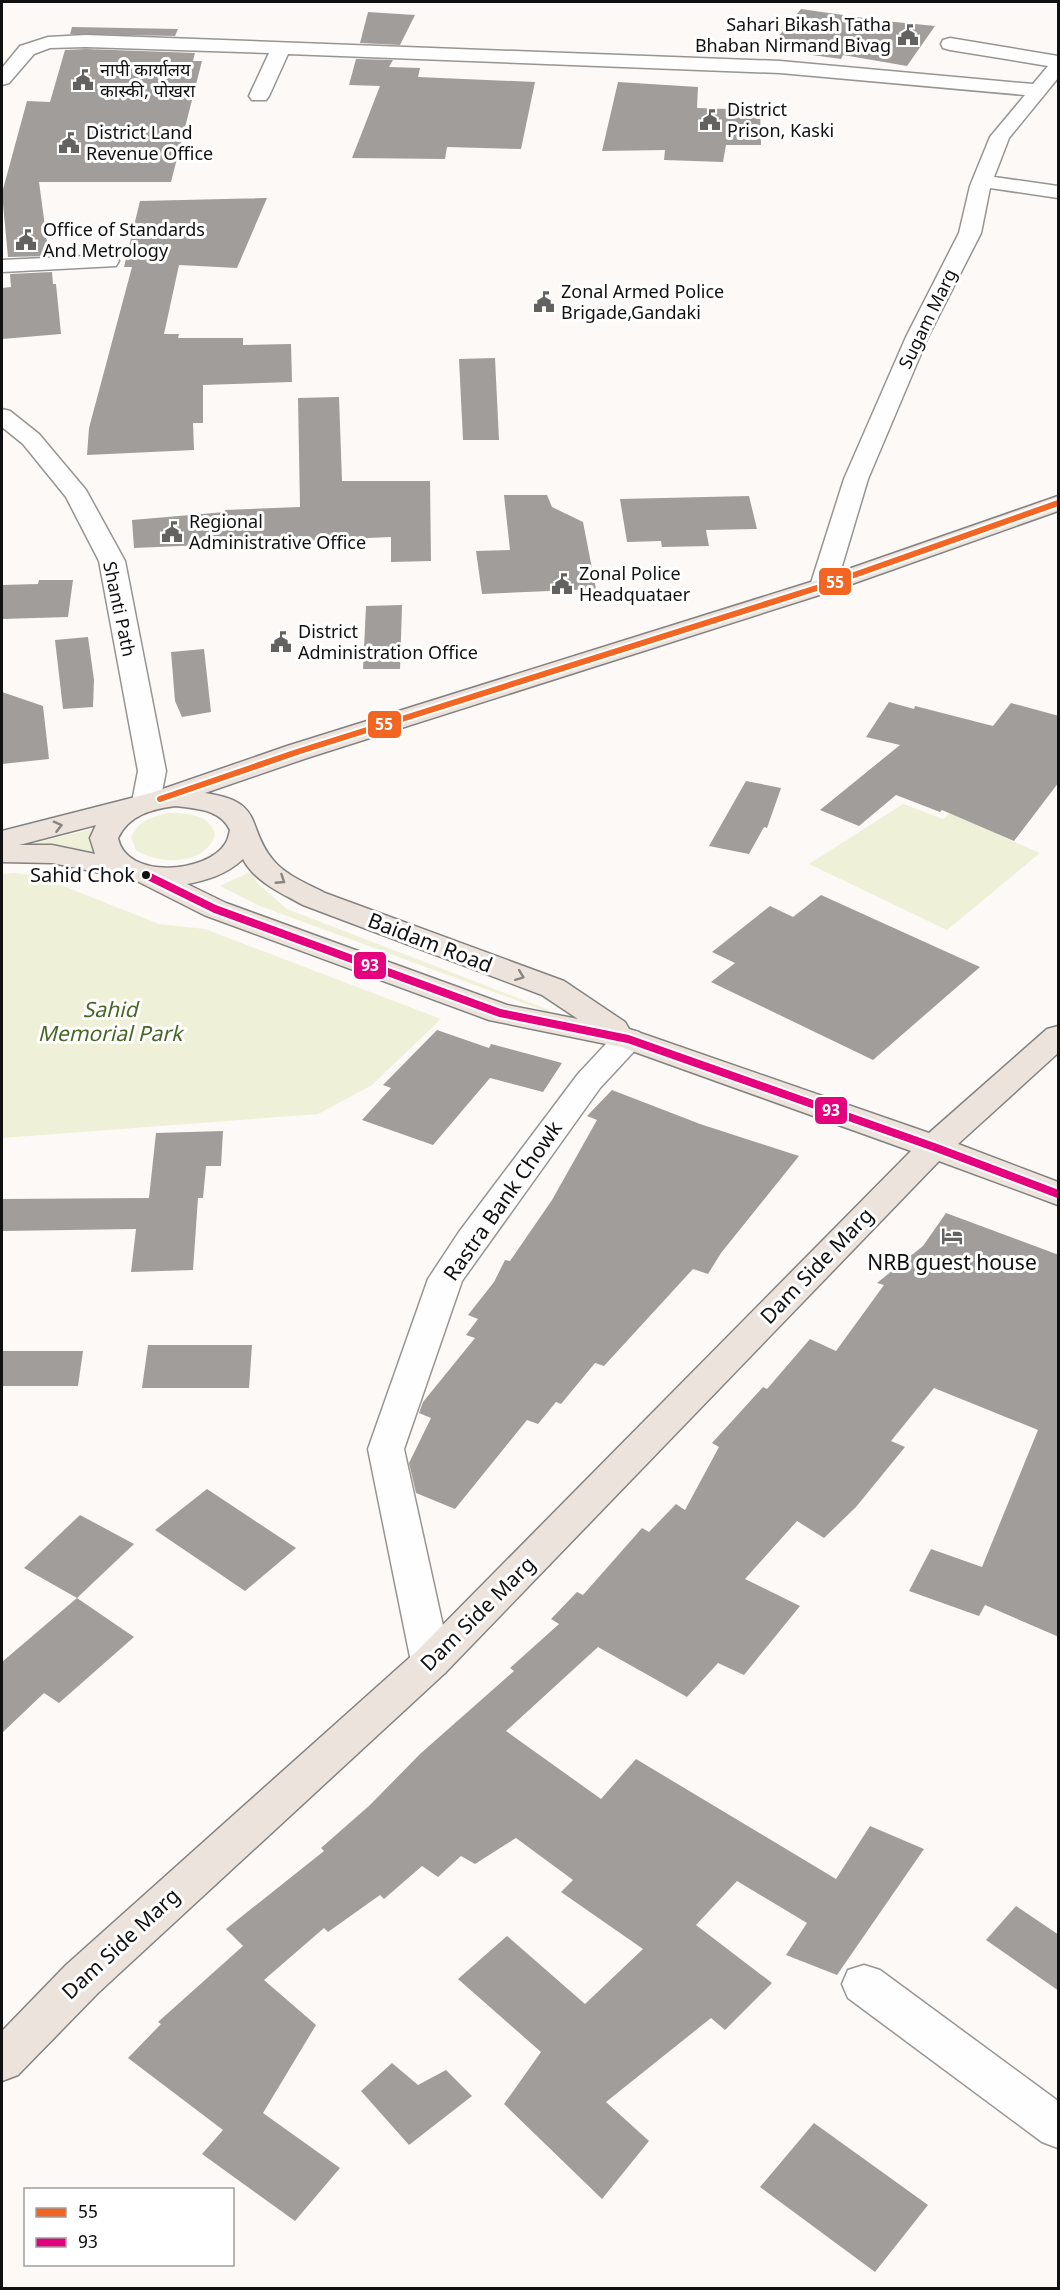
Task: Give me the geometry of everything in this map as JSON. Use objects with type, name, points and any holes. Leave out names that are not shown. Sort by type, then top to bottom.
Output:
[{"type":"main road","points":[[146,803],[297,752],[823,586],[1059,503]]},
{"type":"main road","points":[[243,828],[244,796],[251,783],[273,766],[297,752]]},
{"type":"main road","name":"Baidam Road","points":[[2,840],[176,797],[209,800],[234,812],[261,866],[281,881],[314,899],[553,988],[628,1038]]},
{"type":"main road","name":"Baidam Road","points":[[146,803],[113,821],[104,838],[109,856],[215,909],[500,1013],[628,1038],[1059,1194]]},
{"type":"main road","name":"Baidam Road","points":[[2,853],[52,854],[165,877],[203,872],[232,857],[241,847],[243,828]]},
{"type":"main road","name":"Dam Side Marg","points":[[2,2061],[82,1979],[431,1662],[934,1147],[1059,1036]]},
{"type":"street","points":[[2,79],[27,50],[48,43],[86,41],[780,67],[1038,90]]},
{"type":"street","points":[[950,44],[1059,64]]},
{"type":"street","points":[[259,96],[281,48]]},
{"type":"street","name":"Sugam Marg","points":[[823,586],[856,479],[917,337],[970,233],[982,181],[1000,137],[1059,64]]},
{"type":"street","points":[[982,181],[1059,192]]},
{"type":"street","points":[[2,266],[108,261]]},
{"type":"street","name":"Shanti Path","points":[[2,416],[31,439],[77,495],[112,561],[126,645],[152,771],[146,803]]},
{"type":"street","name":"Rastra Bank Chowk","points":[[431,1662],[386,1449],[445,1279],[471,1240],[589,1081],[628,1038]]},
{"type":"street","points":[[864,1984],[1059,2127]]},
{"type":"green space","points":[[903,804],[943,819],[956,808],[1003,837],[1040,853],[947,930],[809,864]]},
{"type":"green space","points":[[168,813],[190,814],[203,819],[215,835],[210,845],[202,853],[180,860],[156,858],[136,850],[131,837],[137,827],[151,818]]},
{"type":"green space","points":[[97,828],[92,842],[96,857],[21,846]]},
{"type":"green space","points":[[252,871],[257,883],[287,909],[549,1010],[548,1012],[260,906],[220,886]]},
{"type":"green space","name":"Sahid Memorial Park","points":[[2,874],[38,876],[159,924],[205,929],[441,1019],[372,1085],[318,1114],[2,1138]]},
{"type":"building","points":[[801,9],[935,26],[907,66],[843,55],[841,59],[768,49]]},
{"type":"building","points":[[368,12],[415,15],[400,45],[360,43]]},
{"type":"building","points":[[72,27],[178,29],[175,36],[70,34]]},
{"type":"building","points":[[65,50],[195,53],[193,61],[202,61],[171,182],[39,182],[49,256],[8,257],[2,193],[27,101],[50,102]]},
{"type":"building","points":[[356,59],[393,60],[389,67],[420,68],[418,77],[535,82],[521,149],[447,147],[445,159],[352,158],[380,86],[349,85]]},
{"type":"building","points":[[618,82],[698,87],[697,108],[760,110],[761,145],[726,145],[723,162],[664,160],[665,150],[602,151]]},
{"type":"building","points":[[267,198],[237,268],[179,265],[164,334],[179,334],[178,338],[243,338],[243,345],[291,344],[292,382],[203,385],[203,423],[193,423],[194,450],[87,455],[89,428],[132,267],[124,267],[140,201]]},
{"type":"building","points":[[52,272],[53,284],[56,284],[61,334],[2,339],[2,288],[11,287],[10,274]]},
{"type":"building","points":[[495,358],[499,440],[463,440],[459,359]]},
{"type":"building","points":[[339,397],[342,481],[430,481],[431,561],[391,562],[391,537],[134,548],[132,520],[225,512],[225,510],[300,507],[298,398]]},
{"type":"building","points":[[504,495],[547,495],[552,507],[583,522],[596,589],[482,594],[476,551],[510,550]]},
{"type":"building","points":[[749,496],[757,529],[706,530],[709,546],[662,547],[661,541],[627,542],[620,499]]},
{"type":"building","points":[[39,580],[73,580],[68,617],[2,619],[2,585],[38,584]]},
{"type":"building","points":[[402,605],[400,669],[363,669],[366,606]]},
{"type":"building","points":[[88,637],[94,680],[93,707],[63,709],[55,640]]},
{"type":"building","points":[[204,649],[211,712],[182,717],[175,701],[171,652]]},
{"type":"building","points":[[2,692],[43,706],[49,759],[2,764]]},
{"type":"building","points":[[889,702],[914,709],[915,706],[993,726],[1011,703],[1059,716],[1059,782],[1014,841],[942,810],[940,812],[896,795],[859,826],[820,810],[900,745],[866,737]]},
{"type":"building","points":[[746,781],[781,788],[767,828],[764,827],[749,854],[709,846]]},
{"type":"building","points":[[821,895],[980,967],[873,1060],[711,982],[735,963],[712,952],[770,906],[793,917]]},
{"type":"building","points":[[437,1030],[489,1048],[491,1044],[562,1063],[543,1092],[490,1078],[433,1145],[362,1120],[391,1088],[383,1085]]},
{"type":"building","points":[[612,1090],[700,1124],[799,1156],[721,1253],[708,1274],[693,1269],[604,1366],[595,1363],[561,1404],[556,1402],[538,1424],[527,1420],[455,1509],[416,1493],[409,1463],[431,1418],[419,1413],[423,1402],[475,1338],[466,1335],[478,1319],[468,1315],[494,1282],[505,1260],[510,1261],[552,1200],[597,1120],[587,1116]]},
{"type":"building","points":[[223,1131],[221,1166],[206,1166],[203,1198],[198,1198],[193,1270],[131,1272],[136,1229],[2,1231],[2,1199],[149,1198],[156,1133]]},
{"type":"building","points":[[946,1213],[1059,1255],[1059,1637],[985,1605],[979,1616],[909,1591],[931,1549],[982,1567],[1038,1430],[934,1388],[891,1441],[905,1447],[856,1507],[824,1538],[797,1521],[745,1579],[800,1606],[744,1675],[718,1663],[687,1697],[598,1647],[506,1731],[601,1799],[636,1759],[836,1879],[870,1826],[924,1849],[837,1975],[786,1955],[807,1923],[737,1881],[696,1925],[772,1983],[725,2030],[711,2018],[606,2102],[649,2141],[602,2199],[504,2104],[541,2052],[458,1979],[507,1936],[585,2004],[643,1949],[561,1892],[573,1880],[516,1838],[475,1864],[461,1856],[438,1877],[422,1866],[384,1899],[380,1895],[328,1932],[324,1928],[264,1980],[316,2025],[263,2113],[340,2168],[295,2221],[202,2154],[223,2130],[128,2058],[161,2024],[158,2022],[243,1946],[226,1929],[324,1851],[321,1848],[370,1805],[420,1754],[514,1671],[510,1668],[559,1624],[551,1619],[577,1592],[583,1595],[642,1528],[649,1532],[676,1504],[685,1510],[719,1447],[712,1443],[763,1387],[767,1389],[810,1339],[836,1351],[884,1285],[877,1283],[923,1246]]},
{"type":"building","points":[[148,1345],[252,1345],[249,1388],[142,1388]]},
{"type":"building","points":[[2,1351],[83,1351],[78,1386],[2,1386]]},
{"type":"building","points":[[207,1489],[296,1548],[245,1591],[155,1530]]},
{"type":"building","points":[[80,1515],[134,1544],[77,1598],[24,1568]]},
{"type":"building","points":[[77,1598],[134,1637],[59,1703],[44,1693],[2,1733],[2,1662]]},
{"type":"building","points":[[1016,1906],[1059,1935],[1059,1991],[986,1940]]},
{"type":"building","points":[[392,2063],[418,2085],[446,2070],[472,2096],[409,2145],[361,2091]]},
{"type":"building","points":[[814,2123],[928,2205],[875,2272],[760,2187]]},
{"type":"transit line","name":"55","points":[[160,799],[297,752],[823,586],[1058,503]]},
{"type":"transit line","name":"93","points":[[146,875],[215,909],[500,1013],[628,1039],[934,1147],[1058,1194]]},
{"type":"place","name":"Sahari Bikash Tatha Bhaban Nirmand Bivag","points":[[908,35]]},
{"type":"place","name":"नापी कार्यालय कास्की, पोखरा","points":[[83,80]]},
{"type":"place","name":"District Prison, Kaski","points":[[710,120]]},
{"type":"place","name":"District Land Revenue Office","points":[[69,143]]},
{"type":"place","name":"Office of Standards And Metrology","points":[[26,240]]},
{"type":"place","name":"Zonal Armed Police Brigade,Gandaki","points":[[544,302]]},
{"type":"place","name":"Regional Administrative Office","points":[[172,532]]},
{"type":"place","name":"Zonal Police Headquataer","points":[[562,584]]},
{"type":"place","name":"District Administration Office","points":[[281,642]]},
{"type":"place","name":"Sahid Chok","points":[[146,875]]},
{"type":"place","name":"NRB guest house","points":[[952,1236]]}]
